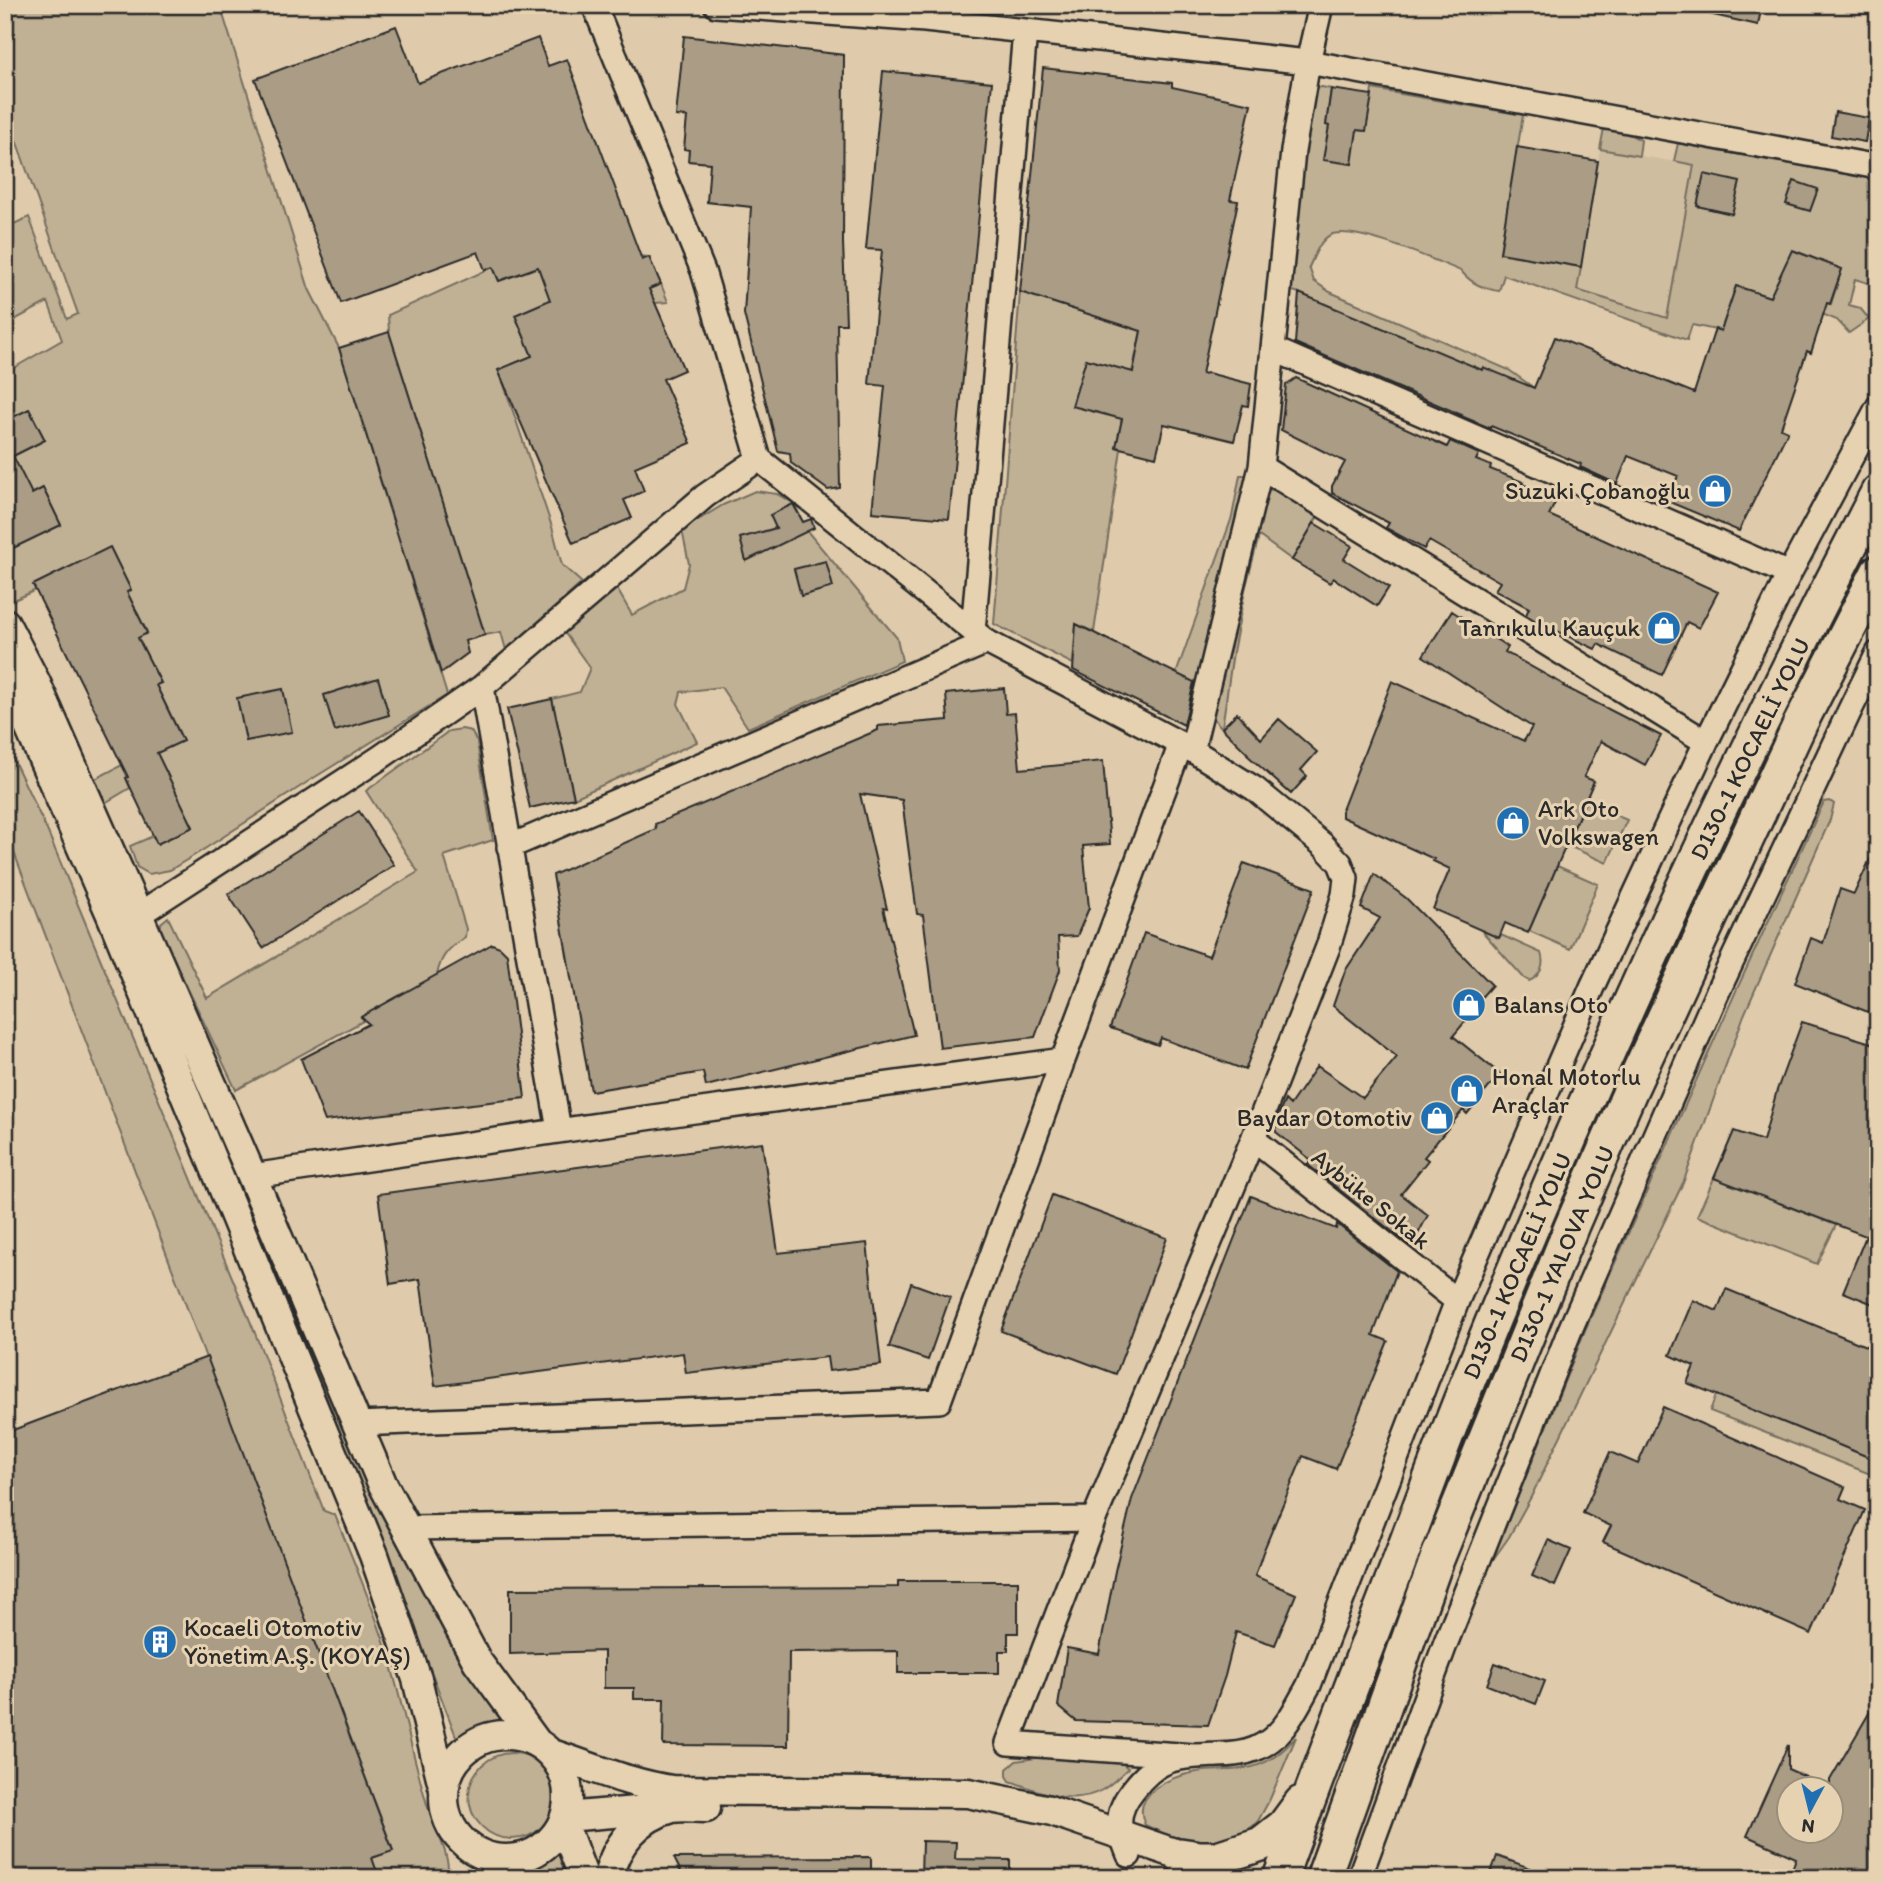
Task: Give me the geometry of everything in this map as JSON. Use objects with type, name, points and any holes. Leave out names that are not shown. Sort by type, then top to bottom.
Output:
[{"type":"highway","name":"D130-1 KOCAELİ YOLU","points":[[1313,1787],[1470,1377],[1548,1189],[1682,887],[1878,492]]},
{"type":"highway","name":"D130-1 YALOVA YOLU","points":[[1323,1878],[1436,1562],[1572,1225],[1630,1089],[1800,724],[1878,572]]},
{"type":"highway","points":[[1180,1868],[1200,1858],[1217,1858],[1261,1844],[1284,1826],[1313,1787]]},
{"type":"highway","points":[[1280,1878],[1313,1787]]},
{"type":"main road","points":[[5,623],[35,681],[252,1175],[382,1483],[477,1661],[562,1769],[568,1787],[568,1805],[564,1820],[552,1839],[536,1851],[517,1858],[497,1858],[478,1852],[463,1841],[452,1826],[445,1809],[444,1790],[417,1679],[374,1555],[112,917],[5,672]]},
{"type":"main road","points":[[444,1790],[450,1770],[461,1754],[478,1741],[498,1735],[518,1736],[626,1781],[672,1790],[968,1793],[1049,1810],[1180,1868]]},
{"type":"main road","points":[[564,1820],[674,1808],[970,1810],[1042,1823],[1125,1844]]},
{"type":"main road","points":[[608,1878],[615,1856],[636,1826],[649,1817],[674,1808]]},
{"type":"main road","points":[[564,1820],[584,1878]]},
{"type":"main road","points":[[478,1852],[496,1878]]},
{"type":"street","points":[[594,5],[703,271],[759,458],[980,637],[1186,747],[1255,789],[1323,845],[1340,863],[1346,878],[1344,895],[1328,947],[1253,1139],[1094,1519],[1008,1743],[1194,1756]]},
{"type":"street","points":[[716,5],[927,13],[1025,31],[1308,62],[1878,167]]},
{"type":"street","points":[[357,1424],[939,1401],[1063,1060],[1186,747],[1261,467],[1293,151],[1321,5]]},
{"type":"street","points":[[980,637],[1025,31]]},
{"type":"street","points":[[1273,349],[1789,574]]},
{"type":"street","points":[[1125,1844],[1120,1813],[1123,1802],[1144,1776],[1157,1765],[1175,1759],[1235,1754],[1254,1750],[1273,1740],[1288,1723],[1309,1685],[1457,1301],[1592,987],[1706,741],[1789,574],[1878,407]]},
{"type":"street","points":[[138,915],[378,759],[482,687],[705,496],[759,458]]},
{"type":"street","points":[[1261,467],[1706,741]]},
{"type":"street","points":[[509,847],[980,637]]},
{"type":"street","points":[[1359,1878],[1446,1642],[1570,1330],[1717,993],[1878,653]]},
{"type":"street","points":[[482,687],[559,1130]]},
{"type":"street","points":[[252,1175],[1063,1060]]},
{"type":"street","name":"Aybüke Sokak","points":[[1253,1139],[1457,1301]]},
{"type":"street","points":[[406,1528],[1094,1519]]},
{"type":"shaded area","points":[[39,5],[220,5],[309,289],[339,348],[447,695],[170,870],[149,874],[137,867],[130,846],[153,836],[157,844],[193,827],[161,762],[126,778],[130,788],[103,804],[93,780],[122,765],[125,769],[183,740],[156,685],[161,683],[138,638],[147,632],[127,592],[131,590],[110,548],[34,585],[36,590],[12,601],[5,587],[5,552],[61,525],[43,488],[5,507],[13,456],[45,440],[29,409],[5,421],[5,373],[62,340],[48,302],[5,325],[5,228],[29,217],[67,319],[78,314],[5,109],[5,13]]},
{"type":"shaded area","points":[[1311,88],[1331,89],[1326,125],[1366,131],[1372,89],[1523,115],[1500,253],[1581,267],[1577,290],[1667,318],[1694,165],[1674,161],[1678,143],[1878,180],[1878,286],[1855,279],[1849,305],[1860,308],[1869,319],[1849,333],[1837,320],[1817,312],[1820,300],[1831,304],[1842,269],[1793,250],[1788,303],[1736,286],[1723,324],[1725,332],[1692,325],[1687,340],[1504,275],[1499,291],[1493,290],[1473,282],[1461,271],[1415,252],[1357,235],[1330,235],[1317,250],[1309,267],[1314,281],[1330,292],[1509,370],[1534,388],[1483,368],[1461,417],[1299,293],[1290,290],[1308,102]]},
{"type":"shaded area","points":[[1604,128],[1641,140],[1639,156],[1600,149]]},
{"type":"shaded area","points":[[1600,149],[1694,165],[1668,318],[1576,290]]},
{"type":"shaded area","points":[[640,256],[649,257],[515,315],[526,341],[661,284],[668,302],[655,303],[499,370],[552,527],[562,565],[582,583],[506,650],[501,632],[485,635],[389,332],[388,315],[493,267],[499,281],[538,267],[546,289]]},
{"type":"shaded area","points":[[1020,292],[1135,329],[1142,326],[1116,447],[1121,449],[1094,632],[1076,624],[1073,664],[994,624]]},
{"type":"shaded area","points":[[1240,475],[1246,475],[1248,478],[1191,705],[1194,683],[1176,674],[1232,517]]},
{"type":"shaded area","points":[[1267,489],[1274,490],[1318,516],[1292,560],[1259,536],[1233,652],[1222,728],[1211,716]]},
{"type":"shaded area","points":[[755,491],[777,494],[794,503],[807,531],[897,638],[902,661],[748,728],[721,687],[681,692],[678,704],[697,742],[574,798],[552,699],[580,692],[590,668],[564,632],[617,589],[632,615],[683,588],[689,564],[682,530],[723,505]]},
{"type":"shaded area","points":[[449,731],[471,731],[477,742],[493,840],[444,856],[466,929],[465,937],[446,953],[437,975],[362,1017],[365,1020],[236,1090],[161,932],[161,923],[168,917],[207,998],[418,872],[366,791]]},
{"type":"shaded area","points":[[5,742],[47,830],[253,1328],[324,1511],[335,1515],[368,1596],[391,1664],[429,1810],[447,1858],[448,1878],[372,1878],[378,1875],[372,1858],[393,1850],[10,842],[5,843]]},
{"type":"shaded area","points":[[1830,801],[1834,804],[1830,820],[1744,1015],[1683,1183],[1531,1497],[1492,1561],[1586,1328],[1736,991],[1819,812],[1824,802]]},
{"type":"shaded area","points":[[1585,802],[1627,820],[1607,863],[1566,845]]},
{"type":"shaded area","points":[[1557,866],[1598,884],[1570,949],[1529,931]]},
{"type":"shaded area","points":[[1481,930],[1499,938],[1501,935],[1541,953],[1542,966],[1539,973],[1529,981],[1524,978]]},
{"type":"shaded area","points":[[1714,1178],[1836,1225],[1817,1264],[1697,1216]]},
{"type":"shaded area","points":[[315,1342],[508,1718],[488,1726],[459,1744],[306,1344]]},
{"type":"shaded area","points":[[1716,1395],[1878,1461],[1878,1477],[1710,1411]]},
{"type":"shaded area","points":[[1296,1737],[1270,1799],[1258,1821],[1245,1833],[1211,1844],[1193,1843],[1173,1838],[1145,1825],[1143,1804],[1148,1795],[1166,1782],[1197,1772],[1259,1765],[1276,1755]]},
{"type":"shaded area","points":[[512,1753],[529,1756],[543,1765],[552,1779],[555,1796],[552,1813],[543,1827],[529,1836],[512,1839],[495,1836],[481,1827],[472,1813],[469,1796],[472,1779],[481,1765],[495,1756]]},
{"type":"shaded area","points":[[1049,1756],[1119,1761],[1128,1768],[1102,1790],[1079,1797],[1044,1793],[1010,1781],[1007,1776],[1007,1769],[1016,1761]]},
{"type":"shaded area","points":[[558,1853],[565,1853],[573,1878],[519,1878],[518,1870]]},
{"type":"building","points":[[1704,5],[1762,5],[1758,25],[1704,13]]},
{"type":"building","points":[[396,26],[418,83],[538,38],[548,66],[567,59],[642,260],[649,257],[661,284],[649,289],[684,370],[663,379],[691,443],[635,467],[644,491],[624,500],[632,518],[573,543],[498,370],[532,356],[515,315],[550,300],[538,267],[499,281],[493,267],[485,270],[478,252],[341,303],[255,79]]},
{"type":"building","points":[[684,36],[844,55],[843,242],[846,324],[837,324],[840,488],[828,490],[791,463],[790,453],[778,451],[744,314],[751,207],[707,202],[710,163],[688,161],[689,150],[684,149],[687,117],[676,116]]},
{"type":"building","points":[[1043,68],[1172,83],[1172,87],[1251,104],[1230,200],[1238,201],[1202,374],[1208,373],[1251,384],[1248,406],[1243,405],[1234,441],[1164,424],[1156,457],[1116,447],[1122,419],[1072,406],[1086,359],[1133,372],[1141,331],[1020,292]]},
{"type":"building","points":[[883,71],[992,82],[949,519],[872,512],[885,386],[869,384],[882,250],[866,249]]},
{"type":"building","points":[[1331,89],[1372,95],[1366,131],[1357,130],[1352,164],[1323,160],[1329,126],[1326,125]]},
{"type":"building","points":[[1835,112],[1869,118],[1865,142],[1831,136]]},
{"type":"building","points":[[1517,147],[1598,161],[1581,267],[1500,253]]},
{"type":"building","points":[[1704,174],[1740,182],[1732,214],[1697,206]]},
{"type":"building","points":[[1794,181],[1818,189],[1810,211],[1786,204]]},
{"type":"building","points":[[1792,250],[1842,269],[1830,304],[1827,303],[1811,353],[1807,351],[1781,428],[1788,431],[1739,531],[1667,501],[1678,476],[1628,456],[1617,484],[1580,467],[1581,464],[1461,416],[1295,343],[1299,293],[1482,370],[1483,367],[1534,388],[1555,337],[1694,393],[1715,329],[1721,331],[1736,286],[1770,297]]},
{"type":"building","points":[[389,332],[485,635],[465,641],[468,653],[441,673],[339,348]]},
{"type":"building","points":[[1296,378],[1447,447],[1450,441],[1479,454],[1476,460],[1491,466],[1490,469],[1557,499],[1549,515],[1718,592],[1699,628],[1687,622],[1662,675],[1598,644],[1595,649],[1526,615],[1529,608],[1495,590],[1500,582],[1429,541],[1424,549],[1386,528],[1389,523],[1332,493],[1332,486],[1345,462],[1281,430],[1286,385]]},
{"type":"building","points":[[29,409],[45,440],[13,456],[32,494],[43,488],[61,525],[5,552],[5,421]]},
{"type":"building","points":[[793,504],[803,522],[811,519],[814,528],[746,561],[740,538],[776,528],[770,515]]},
{"type":"building","points":[[1314,523],[1352,546],[1344,559],[1389,587],[1377,606],[1333,578],[1330,583],[1292,560]]},
{"type":"building","points":[[110,547],[131,590],[127,592],[147,633],[138,638],[161,683],[156,685],[183,741],[157,753],[193,827],[157,844],[126,778],[128,777],[33,585]]},
{"type":"building","points":[[826,561],[833,587],[801,596],[794,569]]},
{"type":"building","points":[[1452,611],[1508,647],[1505,652],[1563,686],[1661,736],[1645,765],[1601,741],[1584,777],[1594,781],[1528,933],[1505,923],[1499,938],[1433,909],[1450,869],[1342,817],[1342,810],[1392,681],[1524,741],[1532,727],[1423,656]]},
{"type":"building","points":[[1076,624],[1194,682],[1184,725],[1073,670]]},
{"type":"building","points":[[378,678],[389,715],[335,731],[324,695]]},
{"type":"building","points":[[1004,688],[1006,714],[1015,713],[1020,769],[1103,761],[1110,844],[1083,846],[1089,908],[1077,936],[1058,937],[1060,970],[1035,1037],[940,1048],[923,915],[917,914],[902,800],[860,794],[887,909],[883,908],[914,1035],[706,1086],[703,1072],[591,1091],[553,875],[656,829],[655,824],[878,730],[878,726],[948,720],[946,694]]},
{"type":"building","points":[[283,689],[292,732],[246,741],[237,698]]},
{"type":"building","points":[[552,699],[574,798],[530,808],[507,709]]},
{"type":"building","points":[[1237,713],[1261,739],[1279,719],[1317,752],[1301,770],[1307,776],[1291,794],[1247,755],[1222,728]]},
{"type":"building","points":[[359,811],[394,865],[263,948],[228,894]]},
{"type":"building","points":[[1878,842],[1878,1016],[1795,983],[1811,938],[1823,943],[1840,889],[1854,894]]},
{"type":"building","points":[[1244,863],[1314,889],[1245,1070],[1161,1038],[1158,1045],[1110,1028],[1144,933],[1209,956]]},
{"type":"building","points":[[1374,874],[1406,898],[1492,985],[1470,1010],[1473,1012],[1453,1036],[1500,1074],[1467,1114],[1463,1110],[1424,1157],[1428,1160],[1401,1194],[1428,1215],[1409,1245],[1308,1165],[1311,1160],[1276,1132],[1276,1120],[1285,1100],[1290,1105],[1317,1066],[1363,1098],[1397,1057],[1333,1006],[1345,971],[1380,918],[1361,908]]},
{"type":"building","points":[[492,944],[507,954],[525,1098],[325,1121],[301,1059],[369,1024],[361,1017]]},
{"type":"building","points":[[1802,1022],[1878,1045],[1878,1306],[1843,1292],[1866,1236],[1714,1178],[1734,1131],[1763,1141],[1777,1090]]},
{"type":"building","points":[[762,1142],[778,1253],[867,1243],[881,1365],[829,1371],[827,1357],[686,1373],[683,1353],[435,1386],[420,1279],[390,1284],[378,1194]]},
{"type":"building","points":[[1052,1195],[1167,1238],[1116,1374],[1001,1331]]},
{"type":"building","points":[[1251,1196],[1336,1229],[1337,1224],[1397,1271],[1373,1335],[1388,1341],[1336,1469],[1303,1456],[1263,1552],[1255,1576],[1296,1594],[1275,1645],[1236,1632],[1225,1676],[1208,1725],[1076,1721],[1058,1706],[1067,1648],[1099,1654],[1132,1499]]},
{"type":"building","points":[[911,1283],[950,1297],[928,1360],[889,1347]]},
{"type":"building","points":[[1726,1289],[1878,1351],[1878,1461],[1687,1383],[1694,1366],[1670,1355],[1693,1300],[1717,1311]]},
{"type":"building","name":"Kocaeli Otomotiv Yönetim A.Ş. (KOYAŞ)","points":[[207,1357],[393,1851],[372,1858],[379,1878],[5,1878],[5,1433]]},
{"type":"building","points":[[1663,1407],[1845,1487],[1840,1499],[1865,1510],[1811,1634],[1603,1542],[1611,1526],[1583,1513],[1610,1452],[1638,1464]]},
{"type":"building","points":[[1548,1540],[1571,1550],[1555,1586],[1532,1576]]},
{"type":"building","points":[[898,1581],[1018,1581],[1018,1633],[1008,1633],[1008,1651],[999,1651],[999,1673],[898,1673],[898,1651],[789,1652],[788,1746],[663,1745],[664,1699],[634,1699],[634,1688],[604,1688],[604,1651],[510,1654],[510,1589],[898,1587]]},
{"type":"building","points":[[1495,1663],[1545,1681],[1536,1704],[1487,1685]]},
{"type":"building","points":[[1878,1698],[1878,1878],[1789,1878],[1796,1858],[1747,1836],[1774,1776],[1774,1844],[1844,1844],[1844,1774],[1834,1774]]},
{"type":"building","points":[[1788,1745],[1788,1769],[1799,1774],[1775,1774]]},
{"type":"building","points":[[922,1841],[956,1842],[955,1859],[1010,1860],[1010,1878],[921,1877]]},
{"type":"building","points":[[1497,1856],[1552,1876],[1489,1878]]},
{"type":"building","points":[[871,1857],[871,1878],[684,1878],[674,1858]]},
{"type":"place","name":"Suzuki Çobanoğlu","points":[[1715,491]]},
{"type":"place","name":"Tanrıkulu Kauçuk","points":[[1664,628]]},
{"type":"place","name":"Ark Oto Volkswagen","points":[[1513,823]]},
{"type":"place","name":"Balans Oto","points":[[1469,1005]]},
{"type":"place","name":"Honal Motorlu Araçlar","points":[[1467,1091]]},
{"type":"place","name":"Baydar Otomotiv","points":[[1437,1118]]},
{"type":"place","name":"Kocaeli Otomotiv Yönetim A.Ş. (KOYAŞ)","points":[[160,1642]]}]
